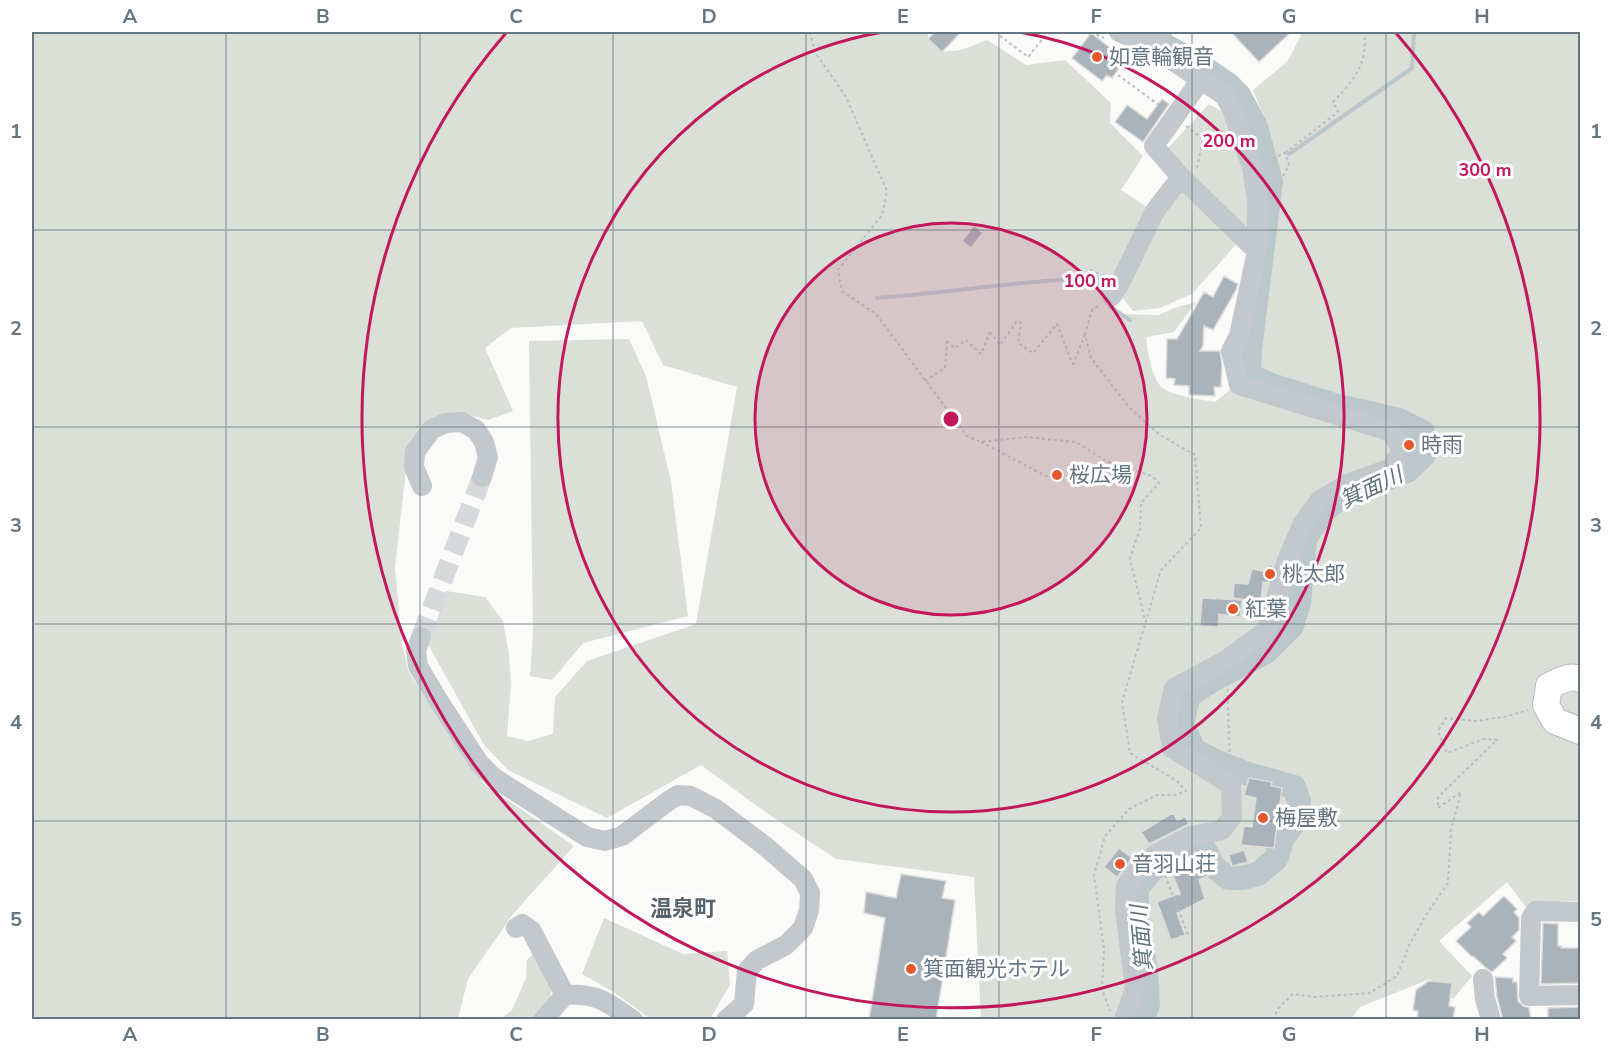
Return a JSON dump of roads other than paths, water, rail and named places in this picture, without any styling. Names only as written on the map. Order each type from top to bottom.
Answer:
[{"type":"main road","points":[[1581,679],[1577,677],[1563,679],[1549,686],[1546,705],[1555,721],[1581,731]]},
{"type":"street","points":[[1119,32],[1148,44],[1225,96],[1252,167],[1257,200],[1257,251],[1239,336],[1231,351],[1239,385],[1392,432],[1401,450],[1392,468],[1347,484],[1320,500],[1303,523],[1287,560],[1267,630],[1226,660],[1174,687],[1167,718],[1172,748],[1231,785],[1232,817],[1222,830],[1191,836],[1156,854],[1141,865],[1126,886],[1125,911],[1135,987],[1124,1020]]},
{"type":"street","points":[[1162,33],[1146,59],[1195,88],[1235,118]]},
{"type":"street","points":[[1195,88],[1181,122],[1154,146],[1189,175],[1257,251]]},
{"type":"street","points":[[1108,299],[1120,283],[1155,211],[1189,175]]},
{"type":"street","points":[[422,486],[414,467],[415,452],[432,429],[446,423],[462,422],[476,430],[484,442],[488,457],[482,477]]},
{"type":"street","points":[[421,637],[416,651],[418,666],[479,763],[494,777],[587,837],[605,841],[622,836],[678,795],[691,796],[716,809],[765,846],[803,879],[810,893],[809,910],[802,928],[786,945],[757,960],[747,971],[744,1004],[726,1020]]},
{"type":"street","points":[[1581,912],[1536,911],[1531,918],[1529,996],[1581,995]]},
{"type":"street","points":[[516,928],[522,924],[531,930],[565,995]]},
{"type":"street","points":[[1483,979],[1485,999],[1491,1020]]},
{"type":"street","points":[[543,1020],[565,995],[583,994],[606,1001],[633,1020]]},
{"type":"waterway","points":[[1289,154],[1412,68],[1414,32]]},
{"type":"waterway","name":"箕面川","points":[[1143,1020],[1148,1004],[1146,972],[1137,913],[1137,888],[1152,870],[1178,850],[1201,842],[1213,866],[1228,878],[1242,878],[1258,874],[1276,859],[1282,840],[1298,817],[1299,801],[1294,787],[1245,773],[1194,750],[1182,723],[1189,695],[1266,652],[1292,626],[1299,602],[1305,539],[1322,512],[1344,495],[1407,471],[1424,455],[1423,432],[1399,420],[1334,405],[1271,385],[1249,375],[1250,350],[1271,182],[1256,127],[1239,95],[1229,85],[1194,61],[1150,38]]},
{"type":"waterway","points":[[877,298],[1097,277],[1110,307],[1130,320]]},
{"type":"tunnel","points":[[421,637],[482,477]]},
{"type":"place","name":"如意輪観音","points":[[1097,57]]},
{"type":"place","name":"時雨","points":[[1409,445]]},
{"type":"place","name":"桜広場","points":[[1057,475]]},
{"type":"place","name":"桃太郎","points":[[1270,574]]},
{"type":"place","name":"紅葉","points":[[1233,609]]},
{"type":"place","name":"梅屋敷","points":[[1263,818]]},
{"type":"place","name":"音羽山荘","points":[[1120,864]]},
{"type":"place","name":"箕面観光ホテル","points":[[911,969]]},
{"type":"district","name":"温泉町","points":[[683,908]]}]
